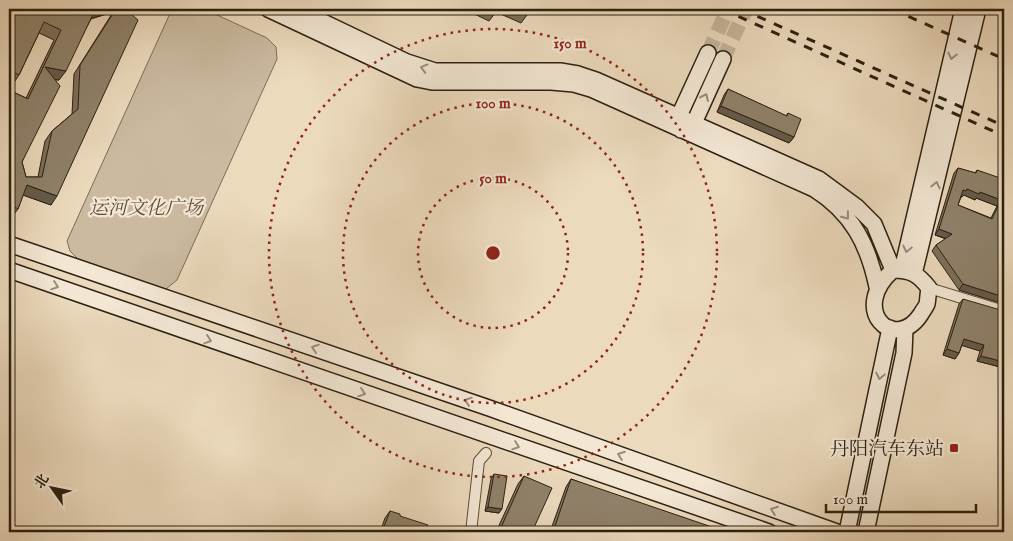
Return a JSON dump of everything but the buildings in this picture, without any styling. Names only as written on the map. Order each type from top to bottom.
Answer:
[{"type":"street","points":[[268,9],[417,79],[432,82],[550,82],[574,84],[685,123],[819,179],[837,191],[874,224],[903,271]]},
{"type":"street","points":[[296,9],[422,68],[435,71],[560,71],[596,80],[685,123],[814,189],[831,200],[846,215],[859,235],[872,262],[878,287]]},
{"type":"street","points":[[903,271],[963,9]]},
{"type":"street","points":[[903,271],[978,9]]},
{"type":"street","points":[[685,123],[708,53]]},
{"type":"street","points":[[685,123],[723,59]]},
{"type":"street","points":[[9,244],[480,405],[837,532]]},
{"type":"street","points":[[9,270],[769,532]]},
{"type":"street","points":[[929,288],[927,304],[916,320],[905,329],[894,330],[883,325],[875,314],[873,302],[883,278],[903,271],[920,277],[929,288],[1004,311]]},
{"type":"street","points":[[847,532],[890,328]]},
{"type":"street","points":[[866,532],[904,353],[905,329]]},
{"type":"street","points":[[471,532],[479,461],[486,453]]},
{"type":"green space","name":"运河文化广场","points":[[172,9],[204,9],[267,38],[276,47],[277,59],[177,280],[166,289],[152,287],[78,259],[70,251],[67,241]]},
{"type":"tunnel","points":[[708,53],[728,9]]},
{"type":"tunnel","points":[[723,59],[746,9]]},
{"type":"railway","points":[[722,9],[1004,136]]},
{"type":"railway","points":[[741,9],[1004,126]]},
{"type":"railway","points":[[892,9],[1004,59]]},
{"type":"place","name":"丹阳汽车东站","points":[[954,448]]}]
